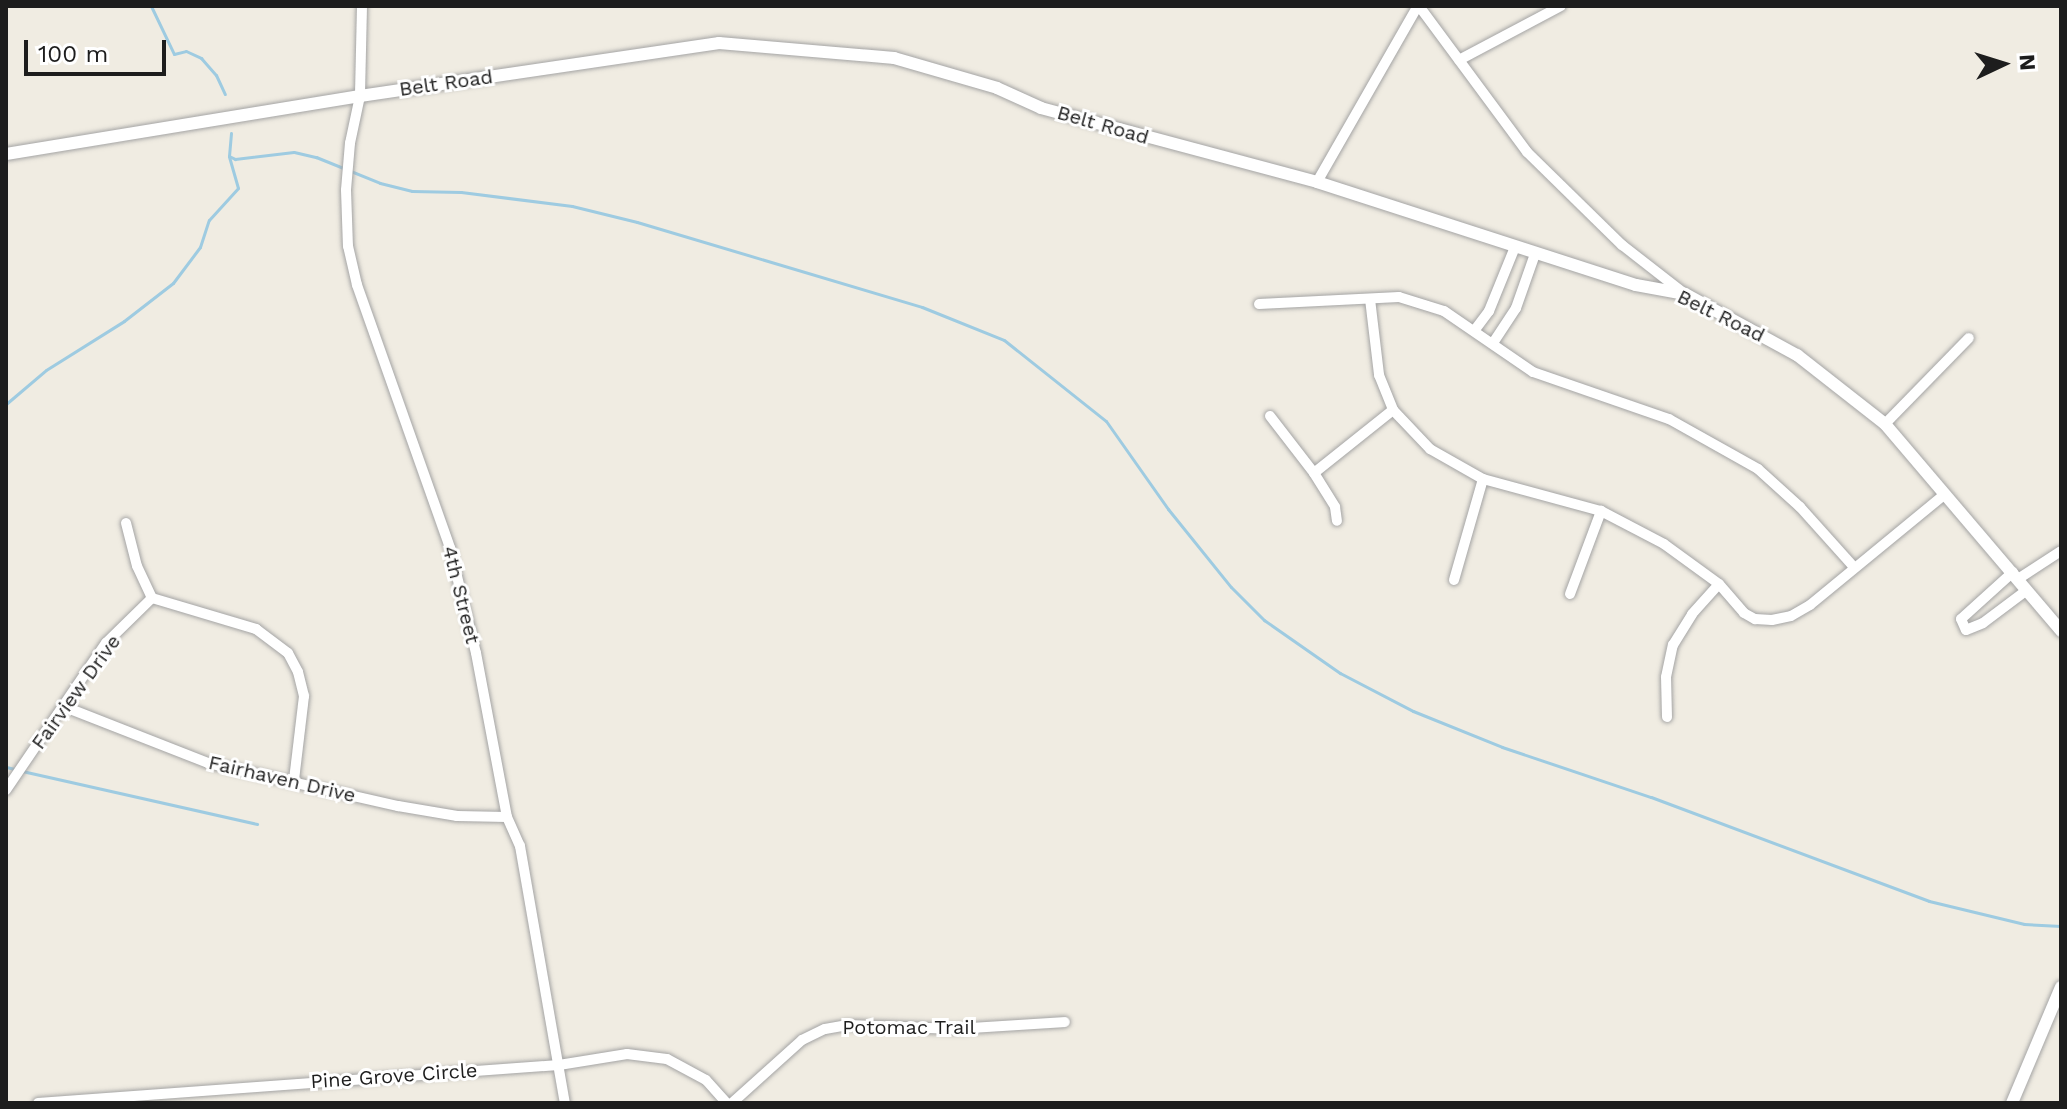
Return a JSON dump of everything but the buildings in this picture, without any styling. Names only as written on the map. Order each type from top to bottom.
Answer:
[{"type":"street","name":"4th Street","points":[[362,6],[360,96],[348,157],[348,246],[357,285],[450,548],[476,653],[507,817],[520,846],[565,1103]]},
{"type":"street","points":[[1317,182],[1419,6],[1527,152],[1622,245],[1685,294]]},
{"type":"street","points":[[1459,60],[1561,6]]},
{"type":"street","name":"Belt Road","points":[[6,154],[360,96],[719,43],[894,58],[997,88],[1041,108],[1317,182],[1636,285],[1685,294],[1797,355],[1885,424],[2061,631]]},
{"type":"street","points":[[1474,331],[1489,311],[1515,247]]},
{"type":"street","points":[[1493,343],[1516,308],[1535,254]]},
{"type":"street","points":[[1259,304],[1399,297],[1420,301],[1444,311],[1533,372],[1669,419],[1758,469],[1800,507],[1853,566]]},
{"type":"street","points":[[1370,299],[1379,375],[1393,410],[1430,449],[1483,479],[1601,511],[1664,544],[1719,584],[1744,613],[1755,619],[1772,620],[1791,616],[1810,605],[1853,566],[1945,494]]},
{"type":"street","points":[[1885,424],[1969,338]]},
{"type":"street","points":[[1314,473],[1393,410]]},
{"type":"street","points":[[1270,416],[1314,473],[1335,507],[1337,521]]},
{"type":"street","points":[[1454,580],[1483,479]]},
{"type":"street","points":[[1570,594],[1601,511]]},
{"type":"street","points":[[126,523],[137,566],[152,598],[256,629],[288,653],[298,672],[304,696],[294,780]]},
{"type":"street","points":[[2027,590],[1983,623],[1966,630],[1961,619],[2015,576],[2061,551]]},
{"type":"street","points":[[1667,717],[1666,677],[1673,645],[1692,614],[1719,584]]},
{"type":"street","name":"Fairview Drive","points":[[6,790],[106,643],[152,598]]},
{"type":"street","name":"Fairhaven Drive","points":[[65,707],[208,763],[294,780],[398,806],[457,816],[507,817]]},
{"type":"street","points":[[2012,1103],[2061,987]]},
{"type":"street","name":"Potomac Trail","points":[[729,1103],[802,1040],[825,1029],[848,1025],[956,1029],[1065,1022]]},
{"type":"street","name":"Pine Grove Circle","points":[[38,1103],[559,1065],[627,1054],[667,1059],[706,1080],[729,1103]]},
{"type":"waterway","points":[[151,6],[174,54],[186,51],[201,58],[216,75],[225,94]]},
{"type":"waterway","points":[[6,404],[46,370],[124,321],[173,283],[200,247],[209,220],[238,188],[229,156],[231,133]]},
{"type":"waterway","points":[[229,156],[235,159],[294,152],[316,157],[380,183],[412,191],[461,192],[572,206],[637,222],[922,307],[1004,340],[1106,421],[1168,509],[1231,587],[1264,620],[1340,673],[1413,711],[1502,747],[1651,797],[1929,901],[2024,924],[2061,926]]},
{"type":"waterway","points":[[6,767],[15,769]]},
{"type":"waterway","points":[[22,771],[257,824]]}]
